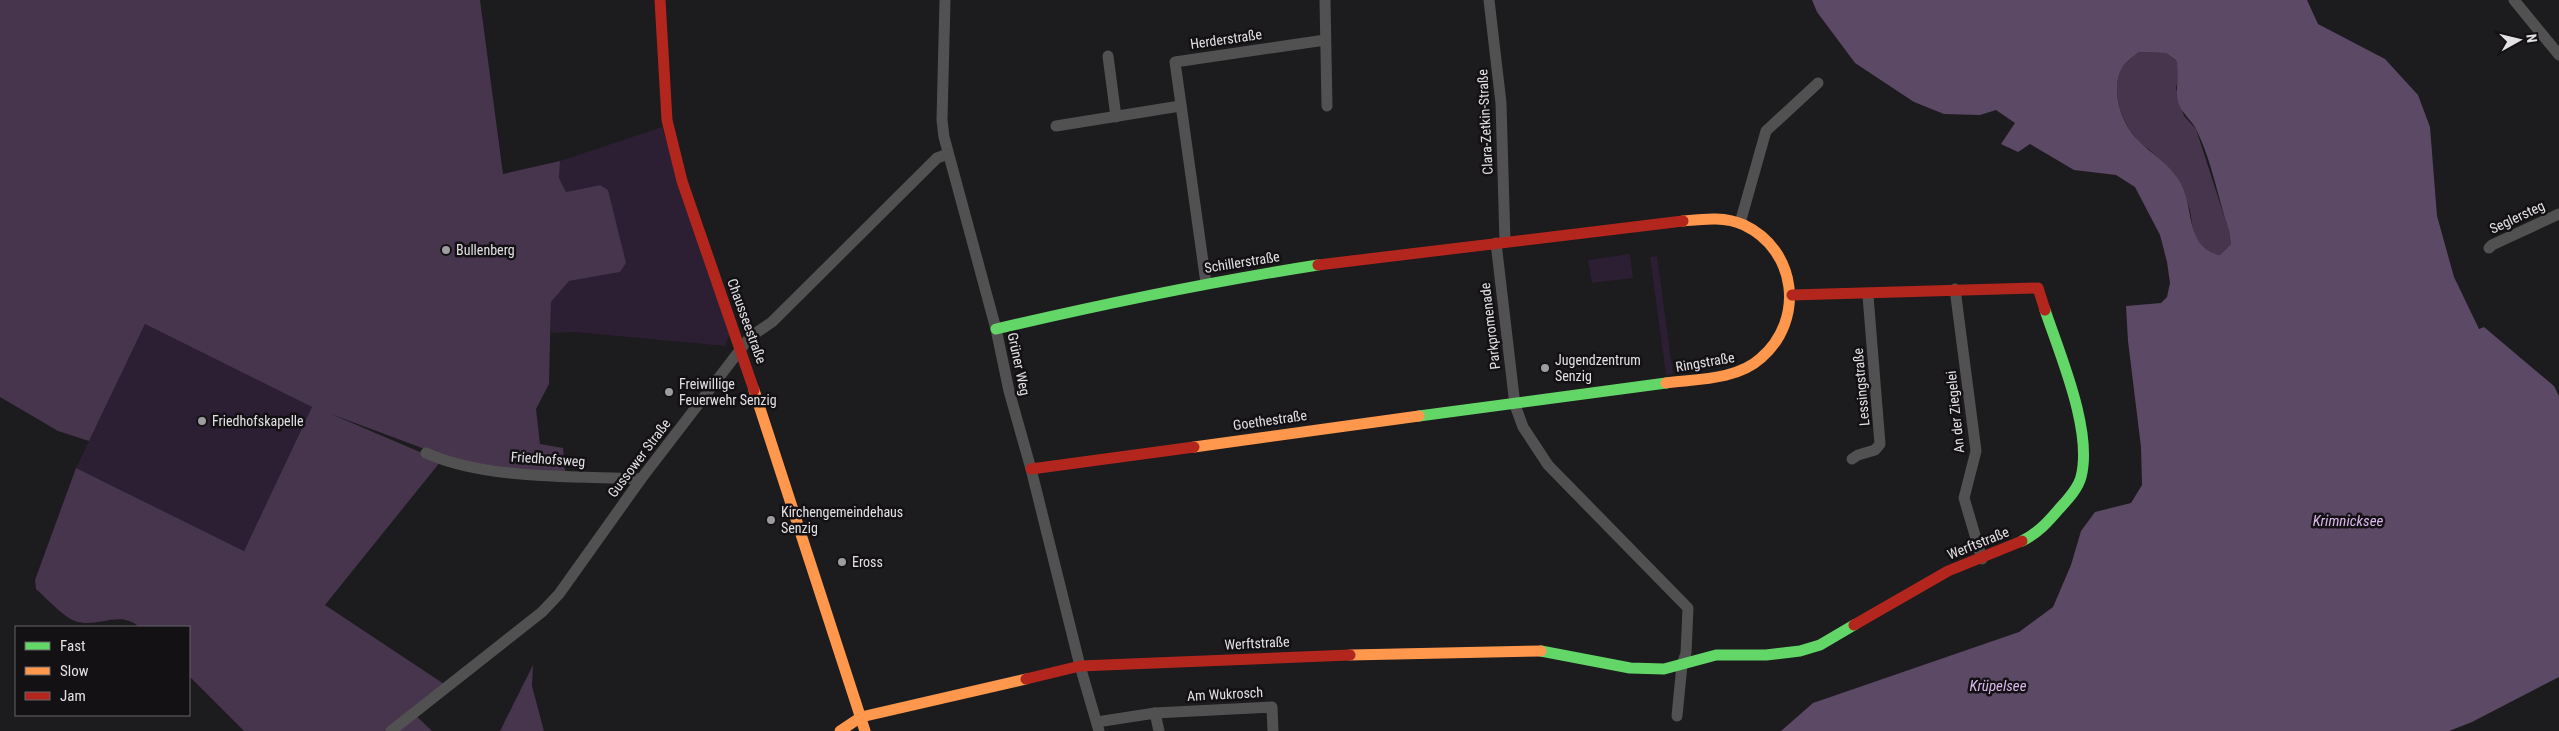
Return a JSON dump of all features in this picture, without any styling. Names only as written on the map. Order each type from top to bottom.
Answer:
[{"type":"street","name":"Chausseestraße","points":[[660,0],[667,120],[682,181],[741,348],[866,731]]},
{"type":"street","name":"Grüner Weg","points":[[945,0],[942,120],[948,154],[996,329],[1008,391],[1031,469],[1080,666],[1098,726]]},
{"type":"street","points":[[1325,0],[1327,106]]},
{"type":"street","name":"Clara-Zetkin-Straße","points":[[1489,0],[1501,103],[1500,242]]},
{"type":"street","points":[[2514,0],[2559,55]]},
{"type":"street","name":"Herderstraße","points":[[1206,282],[1175,62],[1325,40]]},
{"type":"street","points":[[1108,56],[1116,116]]},
{"type":"street","points":[[1740,224],[1766,131],[1818,83]]},
{"type":"street","points":[[1056,126],[1180,106]]},
{"type":"street","name":"Gussower Straße","points":[[391,731],[542,612],[559,594],[641,479],[750,337],[772,322],[938,158],[948,154]]},
{"type":"street","name":"Seglersteg","points":[[2489,248],[2492,244],[2559,214]]},
{"type":"street","name":"Ringstraße","points":[[1500,242],[1711,218],[1740,224],[1764,236],[1776,250],[1789,276],[1792,296],[1786,326],[1776,344],[1762,359],[1743,370],[1706,378],[1515,405]]},
{"type":"street","name":"Schillerstraße","points":[[996,329],[1123,298],[1206,282],[1500,242]]},
{"type":"street","name":"Parkpromenade","points":[[1500,242],[1515,405]]},
{"type":"street","name":"Werftstraße","points":[[840,731],[861,717],[1080,666],[1299,656],[1504,651],[1561,653],[1630,668],[1664,670],[1716,655],[1778,654],[1820,645],[1926,583],[2033,536],[2047,524],[2081,479],[2083,465],[2082,429],[2038,288],[1955,289]]},
{"type":"street","points":[[1792,296],[1868,296],[1955,289]]},
{"type":"street","name":"An der Ziegelei","points":[[1955,289],[1976,451],[1964,498],[1982,559]]},
{"type":"street","name":"Lessingstraße","points":[[1852,459],[1858,455],[1875,450],[1880,444],[1868,296]]},
{"type":"street","points":[[1515,405],[1523,427],[1548,465],[1688,608],[1686,653],[1682,665],[1677,716]]},
{"type":"street","name":"Goethestraße","points":[[1031,469],[1383,420],[1515,405]]},
{"type":"street","name":"Friedhofsweg","points":[[426,453],[443,461],[528,476],[641,479]]},
{"type":"street","name":"Am Wukrosch","points":[[1098,726],[1155,713],[1272,707],[1273,731]]},
{"type":"street","points":[[1155,713],[1159,731]]},
{"type":"shaded area","points":[[0,0],[480,0],[503,174],[560,161],[559,178],[566,192],[600,185],[608,190],[626,263],[620,272],[569,281],[551,302],[549,384],[536,409],[540,444],[563,448],[565,471],[530,471],[454,460],[331,414],[441,461],[325,605],[444,684],[411,711],[432,731],[244,731],[190,677],[190,626],[138,626],[132,622],[116,619],[83,623],[71,619],[61,612],[36,589],[35,580],[76,468],[244,551],[312,407],[145,324],[89,441],[58,431],[0,397]]},
{"type":"shaded area","points":[[2139,52],[2166,53],[2176,60],[2179,75],[2176,88],[2184,116],[2196,129],[2229,231],[2231,244],[2220,255],[2208,251],[2196,239],[2189,206],[2176,182],[2161,161],[2131,132],[2122,115],[2117,95],[2119,76],[2126,63]]},
{"type":"shaded area","points":[[662,127],[730,334],[725,346],[575,332],[551,333],[551,302],[569,281],[620,272],[600,185],[566,192],[559,178],[560,161]]},
{"type":"shaded area","points":[[1630,254],[1633,278],[1592,283],[1588,260]]},
{"type":"shaded area","points":[[1657,256],[1673,374],[1666,375],[1650,257]]},
{"type":"shaded area","points":[[145,324],[312,407],[244,551],[76,468]]},
{"type":"shaded area","points":[[533,665],[532,686],[544,731],[500,731]]},
{"type":"water","name":"Krimnicksee","points":[[1812,0],[2307,0],[2318,24],[2385,59],[2418,95],[2430,127],[2437,216],[2454,277],[2479,329],[2484,327],[2554,386],[2559,396],[2559,677],[2472,722],[2449,731],[1781,731],[1813,703],[2019,632],[2053,607],[2071,565],[2081,531],[2095,512],[2131,503],[2142,485],[2141,447],[2128,341],[2126,306],[2161,303],[2167,297],[2170,283],[2160,235],[2135,187],[2116,175],[2074,170],[2030,144],[2018,152],[2001,144],[2015,123],[1996,110],[1980,115],[1944,114],[1914,102],[1855,63],[1817,12]],"holes":[[[2139,52],[2166,53],[2176,60],[2178,102],[2195,127],[2202,143],[2229,231],[2231,244],[2220,255],[2208,251],[2200,243],[2195,234],[2187,201],[2178,179],[2131,132],[2119,105],[2117,86],[2122,68],[2126,63]]]},
{"type":"traffic: fast","points":[[996,329],[1156,294],[1318,265]]},
{"type":"traffic: fast","points":[[2022,541],[2042,527],[2072,494],[2081,477],[2084,458],[2083,438],[2073,393],[2045,310]]},
{"type":"traffic: fast","points":[[1419,416],[1666,383]]},
{"type":"traffic: fast","points":[[1541,651],[1630,668],[1664,669],[1716,655],[1766,655],[1800,651],[1820,645],[1854,625]]},
{"type":"traffic: slow","points":[[1666,383],[1729,375],[1751,365],[1761,358],[1775,342],[1784,325],[1789,306],[1789,287],[1784,268],[1775,251],[1762,236],[1744,225],[1729,220],[1683,221]]},
{"type":"traffic: slow","points":[[754,390],[865,731]]},
{"type":"traffic: slow","points":[[1194,447],[1419,416]]},
{"type":"traffic: slow","points":[[1350,655],[1541,651]]},
{"type":"traffic: slow","points":[[840,731],[861,717],[1026,679]]},
{"type":"traffic: jam","points":[[660,0],[667,120],[682,181],[754,390]]},
{"type":"traffic: jam","points":[[1318,265],[1683,221]]},
{"type":"traffic: jam","points":[[1792,295],[2038,288],[2045,310]]},
{"type":"traffic: jam","points":[[1031,469],[1194,447]]},
{"type":"traffic: jam","points":[[1854,625],[1948,571],[2022,541]]},
{"type":"traffic: jam","points":[[1026,679],[1080,666],[1350,655]]},
{"type":"place","name":"Bullenberg","points":[[446,250]]},
{"type":"place","name":"Jugendzentrum Senzig","points":[[1545,368]]},
{"type":"place","name":"Freiwillige Feuerwehr Senzig","points":[[669,392]]},
{"type":"place","name":"Friedhofskapelle","points":[[202,421]]},
{"type":"place","name":"Kirchengemeindehaus Senzig","points":[[771,520]]},
{"type":"place","name":"Eross","points":[[842,562]]},
{"type":"water label","name":"Krüpelsee","points":[[1998,686]]}]
